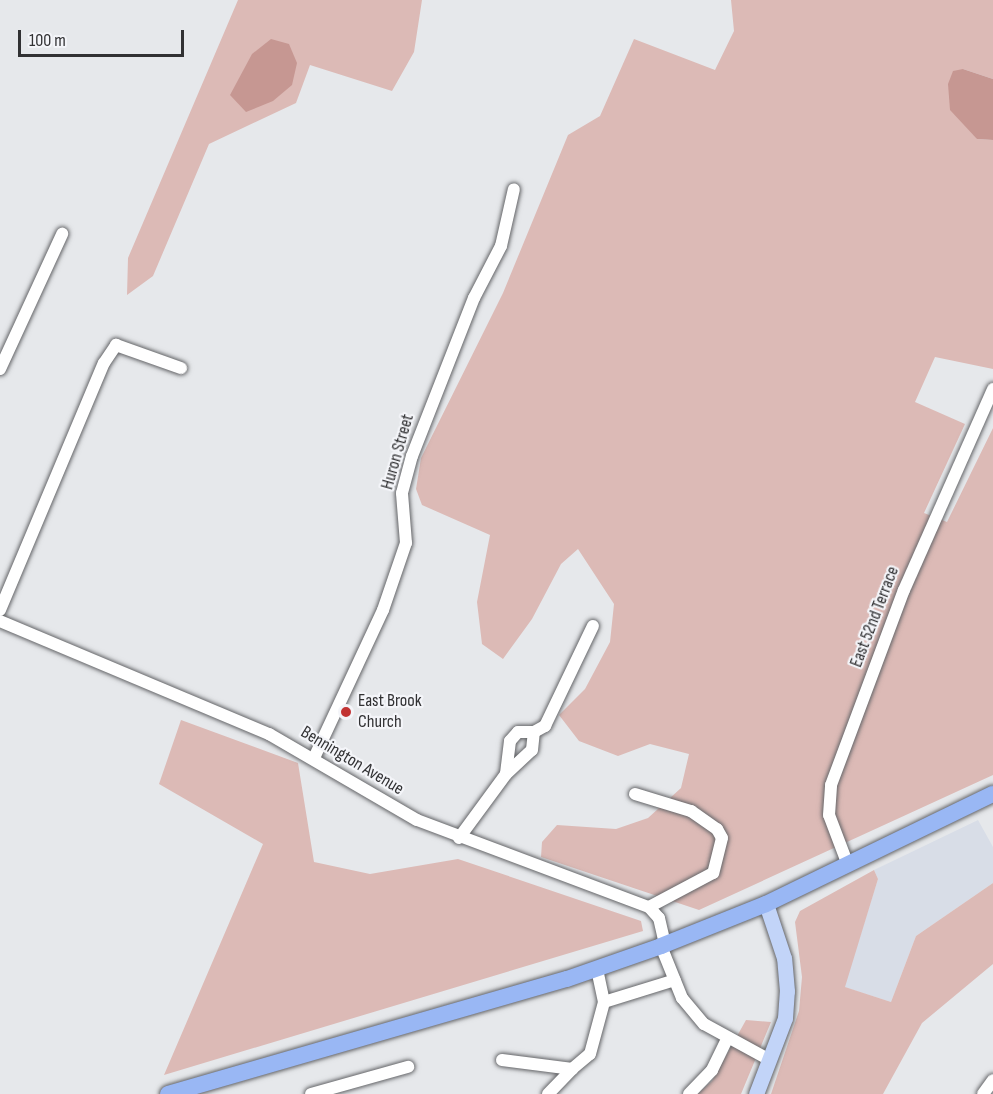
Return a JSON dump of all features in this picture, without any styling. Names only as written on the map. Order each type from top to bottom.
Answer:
[{"type":"highway","points":[[168,1094],[597,969],[663,946],[766,904],[993,794]]},
{"type":"main road","points":[[756,1094],[785,1018],[787,991],[782,949],[766,904]]},
{"type":"street","name":"Huron Street","points":[[314,758],[383,610],[406,543],[402,493],[412,456],[470,308],[501,246],[514,189]]},
{"type":"street","points":[[0,369],[62,234]]},
{"type":"street","points":[[0,610],[104,363],[116,345],[181,368]]},
{"type":"street","name":"East 52nd Terrace","points":[[848,865],[830,814],[831,785],[904,590],[993,389]]},
{"type":"street","name":"Bennington Avenue","points":[[0,621],[269,734],[314,758],[358,788],[459,838],[649,907]]},
{"type":"street","points":[[506,774],[510,741],[518,732],[534,732],[545,726],[593,626]]},
{"type":"street","points":[[459,838],[506,774],[532,750],[534,732]]},
{"type":"street","points":[[634,794],[692,811],[717,829],[722,838],[713,873],[649,907],[659,918],[663,946],[682,998],[704,1024],[727,1039],[770,1060]]},
{"type":"street","points":[[548,1094],[590,1054],[604,1002],[597,969]]},
{"type":"street","points":[[604,1002],[675,980]]},
{"type":"street","points":[[689,1094],[712,1070],[727,1039]]},
{"type":"street","points":[[502,1060],[572,1069]]},
{"type":"street","points":[[311,1094],[408,1067]]},
{"type":"street","points":[[983,1094],[993,1080]]},
{"type":"shaded area","points":[[238,0],[422,0],[414,52],[392,91],[310,65],[296,103],[209,144],[153,276],[127,295],[128,258]]},
{"type":"shaded area","points":[[731,0],[993,0],[993,79],[963,69],[977,139],[993,140],[993,369],[935,357],[915,402],[965,424],[924,513],[947,522],[993,428],[993,775],[699,910],[541,857],[542,842],[557,825],[616,829],[648,818],[681,788],[689,754],[650,744],[618,756],[579,741],[559,715],[585,689],[610,642],[614,604],[578,549],[561,564],[532,619],[503,659],[482,644],[477,602],[490,535],[422,505],[416,489],[421,458],[503,293],[568,135],[600,116],[634,39],[715,70],[734,31]]},
{"type":"shaded area","points":[[271,39],[289,44],[297,63],[292,85],[273,101],[246,112],[230,95],[252,54]]},
{"type":"shaded area","points":[[963,69],[993,79],[993,140],[977,139],[950,110],[948,84],[953,71]]},
{"type":"shaded area","points":[[181,720],[298,763],[314,862],[370,874],[458,859],[641,921],[643,931],[164,1075],[263,844],[159,784]]},
{"type":"shaded area","points":[[978,820],[993,847],[993,883],[916,936],[891,1002],[844,987],[878,879],[874,870]]},
{"type":"shaded area","points":[[874,870],[878,879],[845,987],[891,1002],[916,936],[993,883],[993,964],[922,1023],[883,1094],[771,1094],[799,1011],[802,977],[795,922],[800,911]]},
{"type":"shaded area","points":[[746,1020],[771,1022],[741,1094],[698,1094],[712,1081]]},
{"type":"place","name":"East Brook Church","points":[[346,712]]}]
